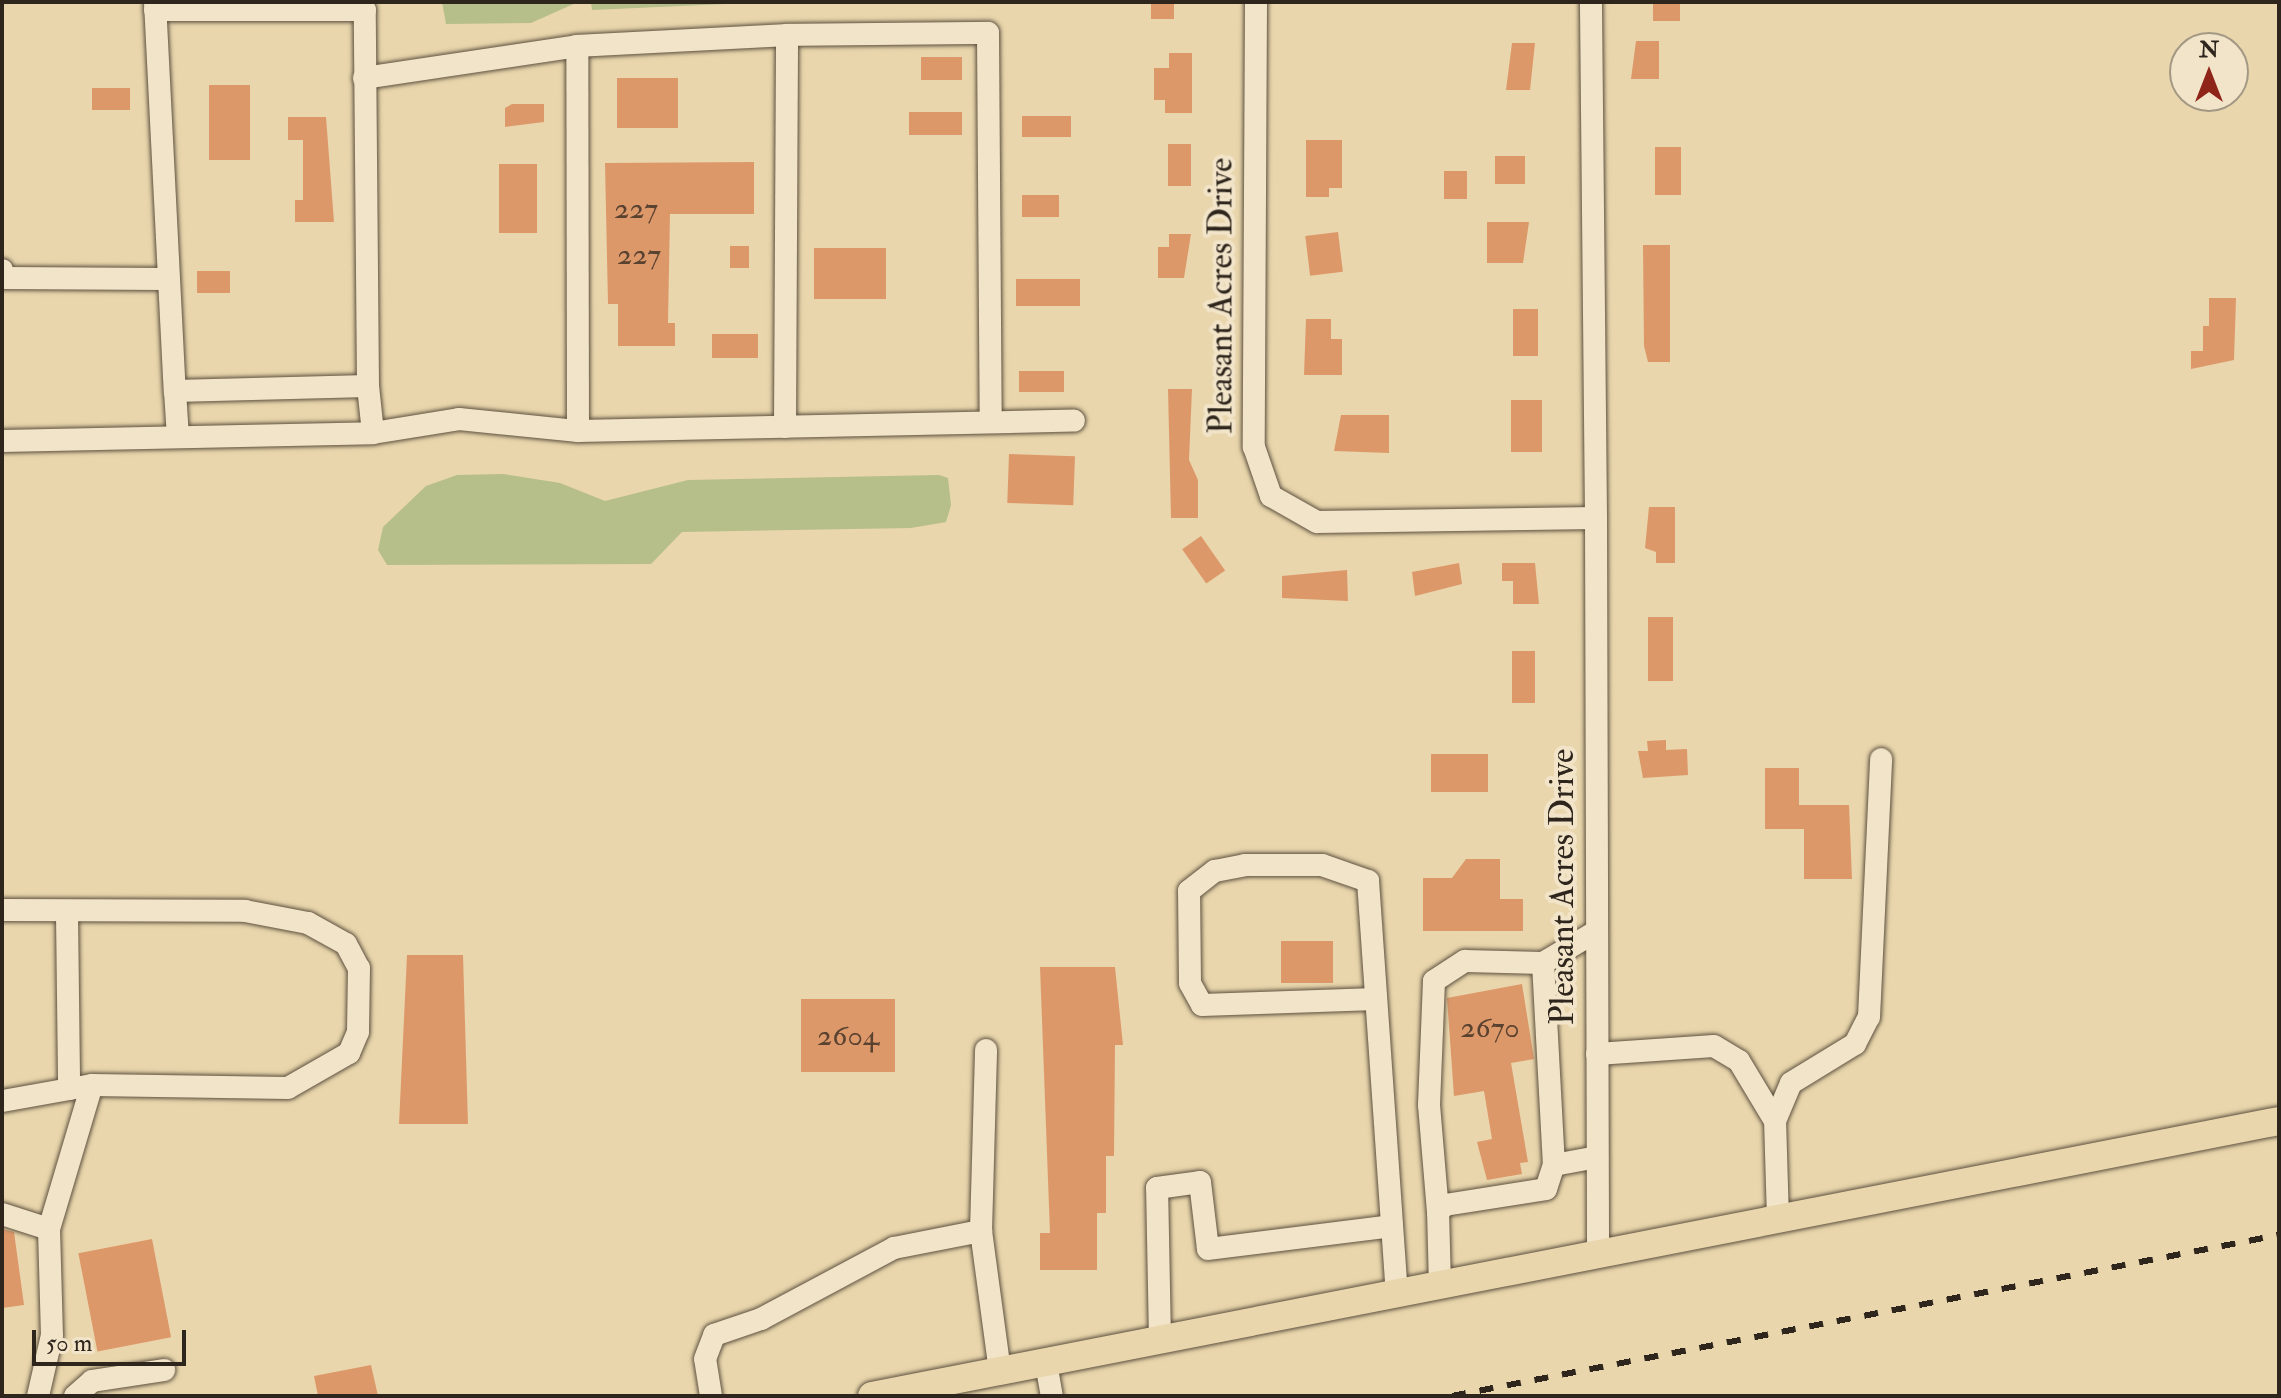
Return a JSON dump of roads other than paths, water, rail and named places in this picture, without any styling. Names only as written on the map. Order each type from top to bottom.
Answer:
[{"type":"main road","points":[[872,1396],[2279,1121]]},
{"type":"street","name":"Pleasant Acres Drive","points":[[1256,2],[1254,447],[1271,496],[1317,522],[1596,518]]},
{"type":"street","name":"Pleasant Acres Drive","points":[[1591,2],[1598,1256]]},
{"type":"street","points":[[178,437],[165,279],[155,6],[365,10],[368,386],[373,433]]},
{"type":"street","points":[[364,78],[577,46],[787,35],[988,33],[991,419]]},
{"type":"street","points":[[785,427],[787,35]]},
{"type":"street","points":[[577,46],[578,431]]},
{"type":"street","points":[[2,270],[4,278],[165,279]]},
{"type":"street","points":[[175,391],[368,386]]},
{"type":"street","points":[[2,441],[373,433],[459,419],[578,431],[991,419],[1074,421]]},
{"type":"street","points":[[1778,1220],[1775,1121],[1791,1083],[1855,1044],[1869,1017],[1881,759]]},
{"type":"street","points":[[1376,999],[1202,1005],[1190,983],[1189,891],[1215,871],[1245,865],[1322,865],[1368,881],[1397,1294]]},
{"type":"street","points":[[2,910],[67,914],[245,911],[308,923],[346,944],[359,968],[358,1032],[349,1053],[288,1088],[81,1087],[2,1101]]},
{"type":"street","points":[[38,1396],[52,1335],[49,1229],[81,1087],[67,914]]},
{"type":"street","points":[[1440,1286],[1438,1212],[1429,1105],[1434,981],[1465,961],[1543,963],[1597,931]]},
{"type":"street","points":[[1438,1212],[1546,1189],[1554,1165],[1543,963]]},
{"type":"street","points":[[1597,1054],[1714,1046],[1739,1061],[1775,1121]]},
{"type":"street","points":[[986,1050],[981,1231],[1000,1371]]},
{"type":"street","points":[[1554,1165],[1597,1157]]},
{"type":"street","points":[[1160,1340],[1157,1188],[1200,1182],[1208,1249],[1392,1226]]},
{"type":"street","points":[[2,1214],[49,1229]]},
{"type":"street","points":[[711,1396],[705,1359],[714,1335],[761,1319],[894,1248],[981,1231]]},
{"type":"street","points":[[1046,1363],[1052,1396]]},
{"type":"street","points":[[75,1396],[92,1381],[164,1370]]},
{"type":"railway","points":[[1452,1396],[2279,1235]]}]
